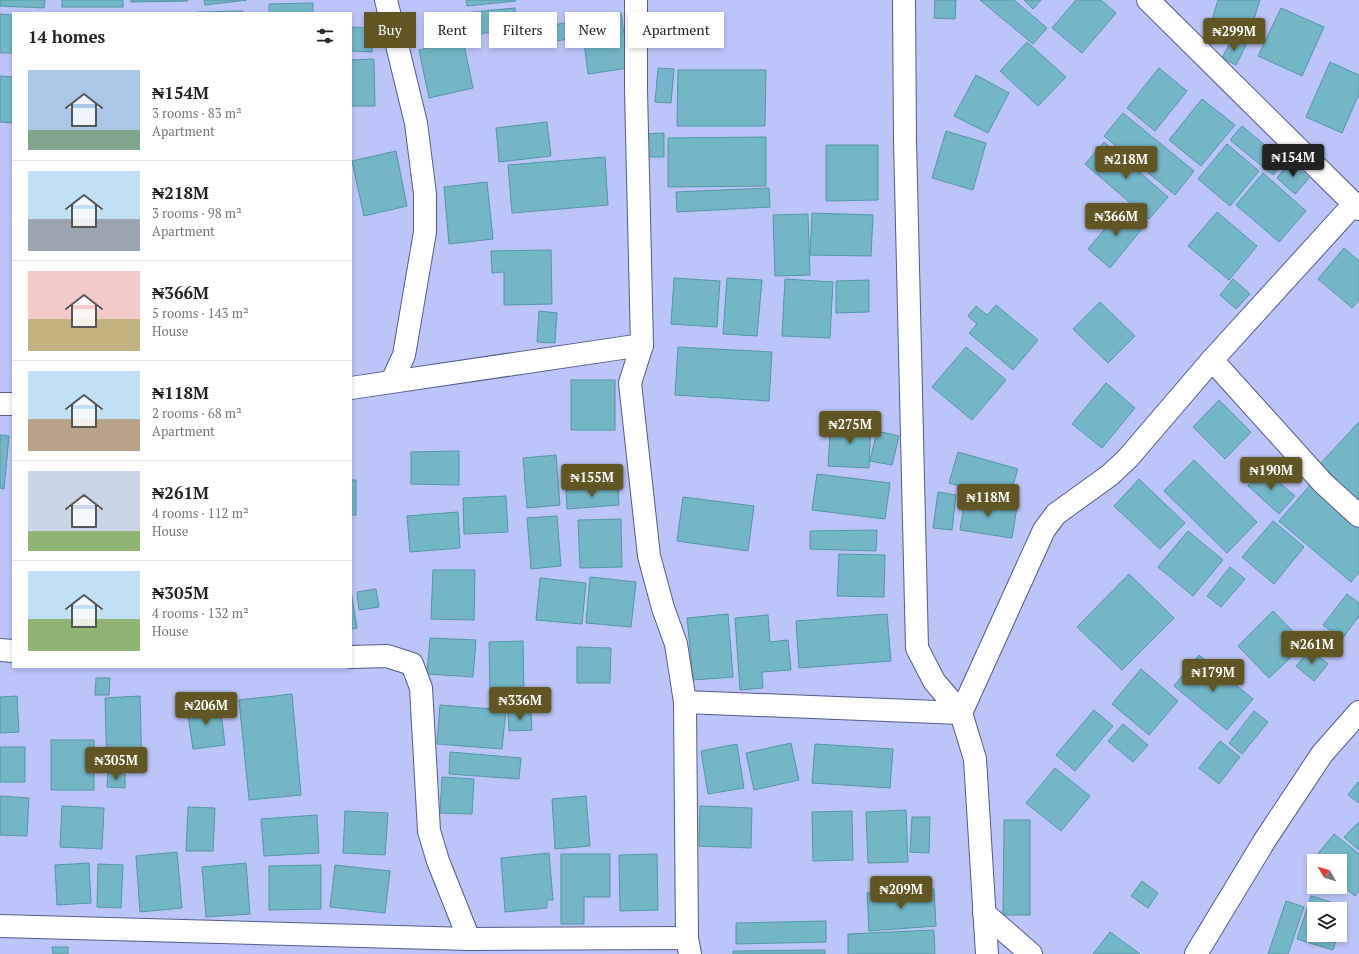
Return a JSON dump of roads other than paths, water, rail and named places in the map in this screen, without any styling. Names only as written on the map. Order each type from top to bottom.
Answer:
[{"type":"street","points":[[386,0],[416,123],[425,194],[425,232],[404,355],[392,382]]},
{"type":"street","points":[[0,926],[689,946],[685,702],[676,644],[663,608],[649,556],[630,383],[642,345],[636,90],[636,0]]},
{"type":"street","points":[[904,0],[905,140],[917,648],[934,681],[961,713],[975,759],[986,954]]},
{"type":"street","points":[[961,713],[1044,530],[1056,514],[1110,475],[1128,458],[1212,360],[1356,207],[1148,0]]},
{"type":"street","points":[[352,388],[642,345]]},
{"type":"street","points":[[1212,360],[1323,483],[1359,516]]},
{"type":"street","points":[[0,404],[12,404]]},
{"type":"street","points":[[0,650],[12,650]]},
{"type":"street","points":[[352,657],[387,656],[412,664],[420,688],[429,831],[438,861],[469,939]]},
{"type":"street","points":[[685,702],[961,713]]},
{"type":"street","points":[[1196,954],[1265,840],[1322,754],[1359,712]]},
{"type":"street","points":[[984,913],[1031,954]]}]
